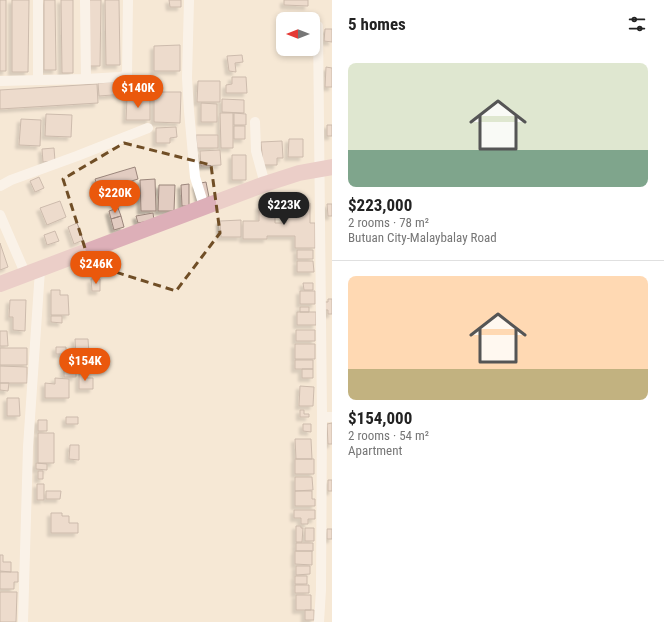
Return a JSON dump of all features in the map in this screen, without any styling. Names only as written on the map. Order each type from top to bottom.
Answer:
[{"type":"main road","points":[[0,284],[204,206],[299,172],[326,168]]},
{"type":"street","points":[[38,0],[38,80]]},
{"type":"street","points":[[84,0],[86,79]]},
{"type":"street","points":[[0,81],[86,79],[120,77],[127,75],[128,0]]},
{"type":"street","points":[[188,0],[187,78],[189,111],[195,177],[204,206]]},
{"type":"street","points":[[319,622],[327,417],[326,168],[320,56]]},
{"type":"street","points":[[255,122],[256,150],[266,184]]},
{"type":"street","points":[[0,186],[11,180],[148,128]]},
{"type":"street","points":[[0,215],[33,272],[23,622]]},
{"type":"highlighted area","points":[[124,143],[211,165],[220,233],[176,291],[90,264],[63,179]]},
{"type":"building","points":[[0,0],[6,0],[6,71],[0,71]]},
{"type":"building","points":[[12,0],[29,0],[28,72],[12,72]]},
{"type":"building","points":[[44,0],[55,0],[56,70],[44,70]]},
{"type":"building","points":[[61,0],[73,0],[73,73],[62,73]]},
{"type":"building","points":[[89,0],[101,0],[100,66],[89,66]]},
{"type":"building","points":[[105,0],[119,0],[120,65],[106,65]]},
{"type":"building","points":[[169,0],[181,0],[181,7],[170,7]]},
{"type":"building","points":[[284,0],[308,0],[308,6],[284,5]]},
{"type":"building","points":[[325,29],[332,29],[332,42],[324,41]]},
{"type":"building","points":[[180,45],[180,71],[154,71],[154,46]]},
{"type":"building","points":[[242,55],[243,62],[235,63],[236,72],[229,71],[227,56]]},
{"type":"building","points":[[326,67],[332,68],[332,87],[325,87]]},
{"type":"building","points":[[232,77],[246,77],[247,93],[226,93],[226,85],[232,84]]},
{"type":"building","points":[[125,81],[126,94],[99,96],[98,83]]},
{"type":"building","points":[[198,81],[220,81],[220,102],[197,102]]},
{"type":"building","points":[[97,84],[98,103],[0,109],[0,90]]},
{"type":"building","points":[[154,92],[181,92],[180,123],[154,122]]},
{"type":"building","points":[[127,97],[150,97],[150,120],[126,120]]},
{"type":"building","points":[[222,99],[244,100],[244,113],[222,112]]},
{"type":"building","points":[[201,103],[217,104],[217,122],[201,122]]},
{"type":"building","points":[[220,113],[233,113],[233,148],[221,148]]},
{"type":"building","points":[[234,113],[246,114],[246,125],[234,125]]},
{"type":"building","points":[[46,114],[72,115],[71,137],[45,136]]},
{"type":"building","points":[[21,119],[41,120],[40,146],[19,145]]},
{"type":"building","points":[[327,125],[332,125],[332,136],[327,136]]},
{"type":"building","points":[[234,126],[245,126],[245,139],[234,139]]},
{"type":"building","points":[[176,127],[177,137],[170,138],[170,143],[156,143],[156,128]]},
{"type":"building","points":[[196,135],[218,135],[218,148],[197,148]]},
{"type":"building","points":[[289,139],[303,139],[303,157],[288,157]]},
{"type":"building","points":[[282,141],[283,158],[277,158],[277,165],[263,165],[261,142]]},
{"type":"building","points":[[54,148],[55,161],[43,162],[42,149]]},
{"type":"building","points":[[220,150],[221,165],[201,166],[200,151]]},
{"type":"building","points":[[232,155],[246,155],[246,180],[232,180]]},
{"type":"building","points":[[135,167],[138,179],[99,191],[95,179]]},
{"type":"building","points":[[39,177],[44,188],[35,192],[30,181]]},
{"type":"building","points":[[155,179],[156,211],[141,211],[140,180]]},
{"type":"building","points":[[206,182],[209,197],[199,199],[196,184]]},
{"type":"building","points":[[189,184],[189,206],[182,206],[181,185]]},
{"type":"building","points":[[159,185],[175,185],[174,211],[158,211]]},
{"type":"building","points":[[60,201],[66,217],[47,225],[40,208]]},
{"type":"building","points":[[295,203],[310,203],[310,223],[315,223],[315,248],[295,248],[295,236],[267,236],[267,239],[243,239],[243,221],[259,221],[259,206],[275,206],[275,223],[286,223],[286,208],[295,208]]},
{"type":"building","points":[[327,204],[332,204],[332,216],[328,216]]},
{"type":"building","points":[[118,208],[121,216],[111,219],[109,211]]},
{"type":"building","points":[[153,213],[154,220],[138,223],[136,216]]},
{"type":"building","points":[[121,216],[124,227],[114,230],[111,219]]},
{"type":"building","points":[[241,220],[241,237],[221,237],[220,221]]},
{"type":"building","points":[[77,223],[83,240],[74,244],[68,227]]},
{"type":"building","points":[[55,231],[59,241],[47,245],[44,235]]},
{"type":"building","points":[[0,243],[8,267],[0,270]]},
{"type":"building","points":[[297,250],[313,250],[313,259],[297,259]]},
{"type":"building","points":[[297,261],[313,261],[314,272],[297,272]]},
{"type":"building","points":[[91,279],[100,279],[100,291],[92,291]]},
{"type":"building","points":[[303,283],[313,283],[313,290],[304,290]]},
{"type":"building","points":[[51,290],[60,290],[60,295],[68,295],[69,315],[51,315]]},
{"type":"building","points":[[300,291],[315,291],[315,304],[300,304]]},
{"type":"building","points":[[328,299],[332,299],[332,314],[328,314],[328,310],[324,310],[324,302],[328,302]]},
{"type":"building","points":[[10,300],[26,300],[25,331],[13,330],[13,317],[9,317]]},
{"type":"building","points":[[300,307],[309,307],[309,312],[300,312]]},
{"type":"building","points":[[297,312],[316,312],[316,325],[297,325]]},
{"type":"building","points":[[51,316],[62,316],[62,323],[51,322]]},
{"type":"building","points":[[296,330],[315,330],[315,341],[296,341]]},
{"type":"building","points":[[0,331],[7,331],[8,346],[0,346]]},
{"type":"building","points":[[75,339],[88,339],[89,354],[76,355]]},
{"type":"building","points":[[295,344],[315,344],[315,359],[295,359]]},
{"type":"building","points":[[56,347],[66,347],[66,354],[56,354]]},
{"type":"building","points":[[0,348],[27,348],[27,365],[0,365]]},
{"type":"building","points":[[80,357],[86,357],[86,370],[80,370]]},
{"type":"building","points":[[295,360],[313,360],[313,369],[295,369]]},
{"type":"building","points":[[0,366],[27,367],[27,383],[0,383]]},
{"type":"building","points":[[64,369],[76,369],[76,377],[64,377]]},
{"type":"building","points":[[302,369],[313,369],[313,378],[302,378]]},
{"type":"building","points":[[79,374],[87,374],[87,378],[93,378],[93,389],[79,389]]},
{"type":"building","points":[[55,378],[69,379],[69,398],[45,398],[45,383],[55,384]]},
{"type":"building","points":[[0,383],[9,383],[8,391],[0,390]]},
{"type":"building","points":[[300,386],[314,387],[313,406],[299,406]]},
{"type":"building","points":[[7,398],[19,398],[20,416],[7,416]]},
{"type":"building","points":[[300,410],[304,410],[304,414],[309,414],[309,417],[300,417]]},
{"type":"building","points":[[66,417],[78,417],[78,424],[66,424]]},
{"type":"building","points":[[38,420],[47,420],[47,431],[38,431]]},
{"type":"building","points":[[332,423],[332,444],[328,444],[327,424]]},
{"type":"building","points":[[303,424],[311,424],[311,432],[303,431]]},
{"type":"building","points":[[38,433],[54,433],[54,463],[38,463]]},
{"type":"building","points":[[295,439],[311,439],[312,459],[296,459]]},
{"type":"building","points":[[70,445],[79,445],[79,460],[69,459]]},
{"type":"building","points":[[295,459],[314,459],[314,474],[295,474]]},
{"type":"building","points":[[36,463],[47,464],[47,470],[36,469]]},
{"type":"building","points":[[38,471],[43,471],[43,479],[38,479]]},
{"type":"building","points":[[295,477],[312,477],[313,490],[295,491]]},
{"type":"building","points":[[328,480],[332,480],[332,491],[328,491]]},
{"type":"building","points":[[37,484],[44,484],[44,500],[37,500]]},
{"type":"building","points":[[46,491],[61,491],[60,499],[46,499]]},
{"type":"building","points":[[295,491],[312,491],[312,499],[315,499],[315,506],[295,506]]},
{"type":"building","points":[[294,510],[315,510],[315,519],[308,519],[308,524],[301,524],[301,518],[294,518]]},
{"type":"building","points":[[51,513],[62,513],[62,516],[69,516],[69,523],[78,523],[78,533],[51,533]]},
{"type":"building","points":[[296,526],[301,526],[301,528],[303,528],[302,542],[296,542]]},
{"type":"building","points":[[305,528],[314,528],[314,541],[305,541]]},
{"type":"building","points":[[327,529],[332,529],[332,539],[327,539]]},
{"type":"building","points":[[296,543],[313,543],[313,551],[296,551]]},
{"type":"building","points":[[295,551],[312,551],[312,565],[295,564]]},
{"type":"building","points":[[0,555],[3,555],[3,562],[11,562],[11,572],[0,571]]},
{"type":"building","points":[[296,566],[310,566],[310,574],[296,575]]},
{"type":"building","points":[[0,572],[18,572],[18,582],[14,582],[14,589],[0,589]]},
{"type":"building","points":[[295,576],[307,576],[307,584],[295,584]]},
{"type":"building","points":[[295,585],[309,585],[309,593],[295,593]]},
{"type":"building","points":[[0,592],[17,592],[16,622],[0,622]]},
{"type":"building","points":[[296,595],[311,595],[311,610],[296,610]]},
{"type":"building","points":[[305,610],[314,610],[314,620],[305,620]]}]
